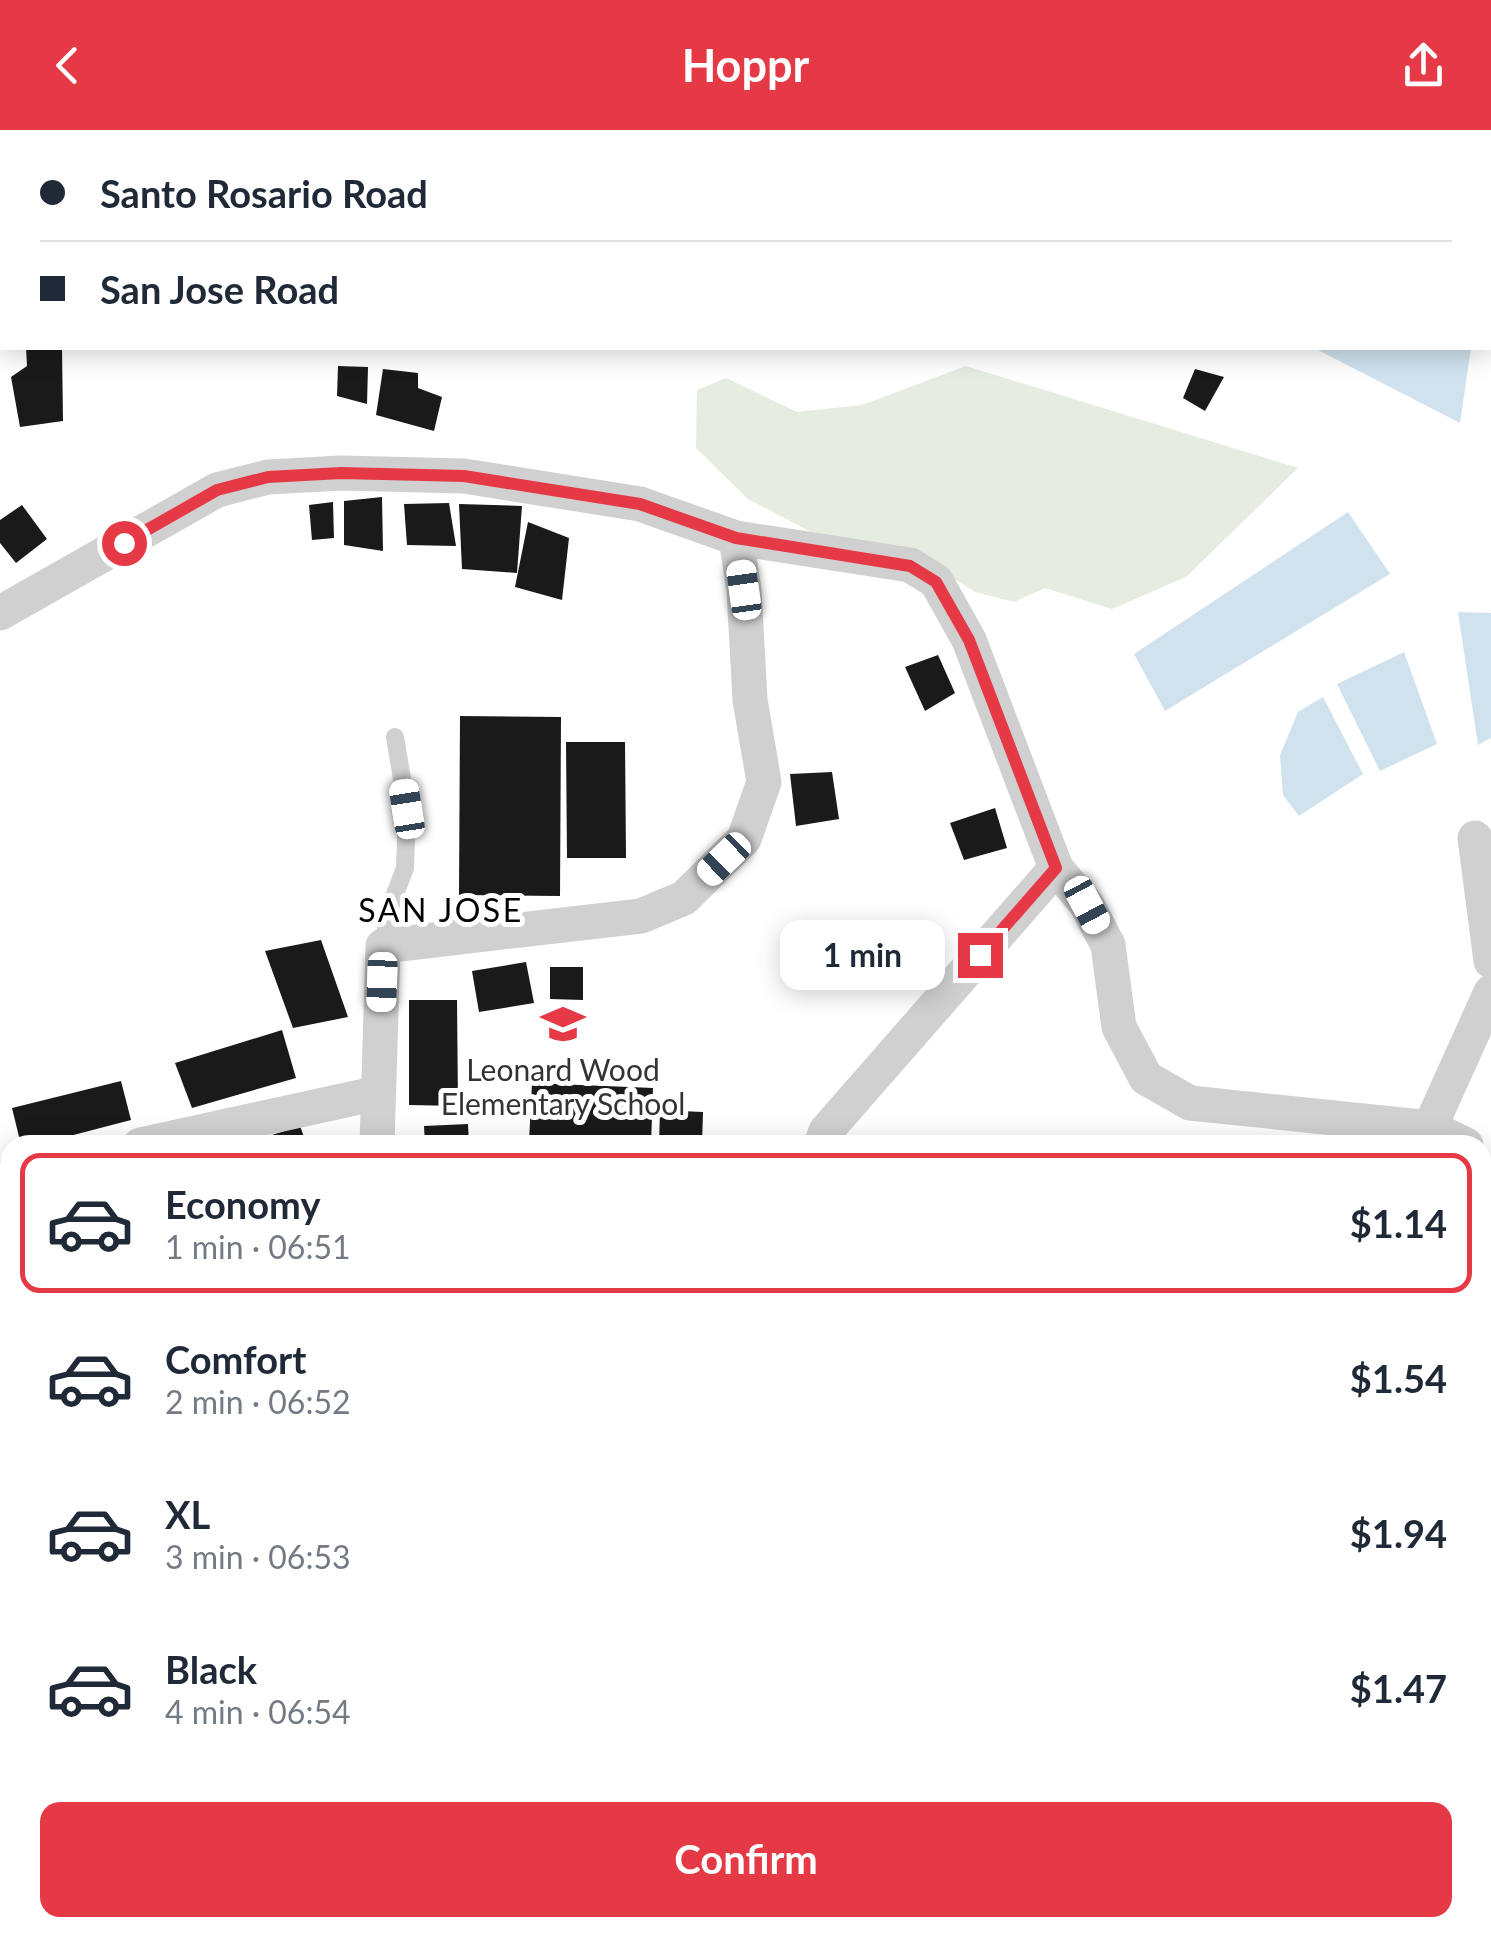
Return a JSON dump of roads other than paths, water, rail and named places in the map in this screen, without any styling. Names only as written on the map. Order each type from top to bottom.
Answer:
[{"type":"street","points":[[0,613],[217,490],[268,477],[341,473],[464,476],[640,504],[736,538],[910,566],[936,582],[969,640],[1056,868],[1087,905],[1108,945],[1119,1027],[1146,1078],[1190,1104],[1419,1135]]},
{"type":"street","points":[[377,1135],[383,946],[641,916],[684,898],[744,839],[764,782],[750,700],[744,590],[736,538]]},
{"type":"street","points":[[1475,838],[1491,961]]},
{"type":"street","points":[[824,1135],[1056,868]]},
{"type":"street","points":[[1426,1135],[1491,992]]},
{"type":"street","points":[[186,1135],[378,1093]]},
{"type":"lane","points":[[383,946],[389,910],[405,868],[407,809],[396,736]]},
{"type":"water","points":[[1318,350],[1471,350],[1460,423]]},
{"type":"water","points":[[1348,512],[1390,574],[1165,711],[1134,654]]},
{"type":"water","points":[[1458,612],[1491,613],[1491,738],[1478,745]]},
{"type":"water","points":[[1404,652],[1437,744],[1380,771],[1337,684]]},
{"type":"water","points":[[1323,697],[1363,774],[1299,816],[1283,795],[1280,755],[1298,712]]},
{"type":"place","name":"Leonard Wood Elementary School","points":[[563,1024]]},
{"type":"district","name":"SAN JOSE","points":[[441,911]]}]
